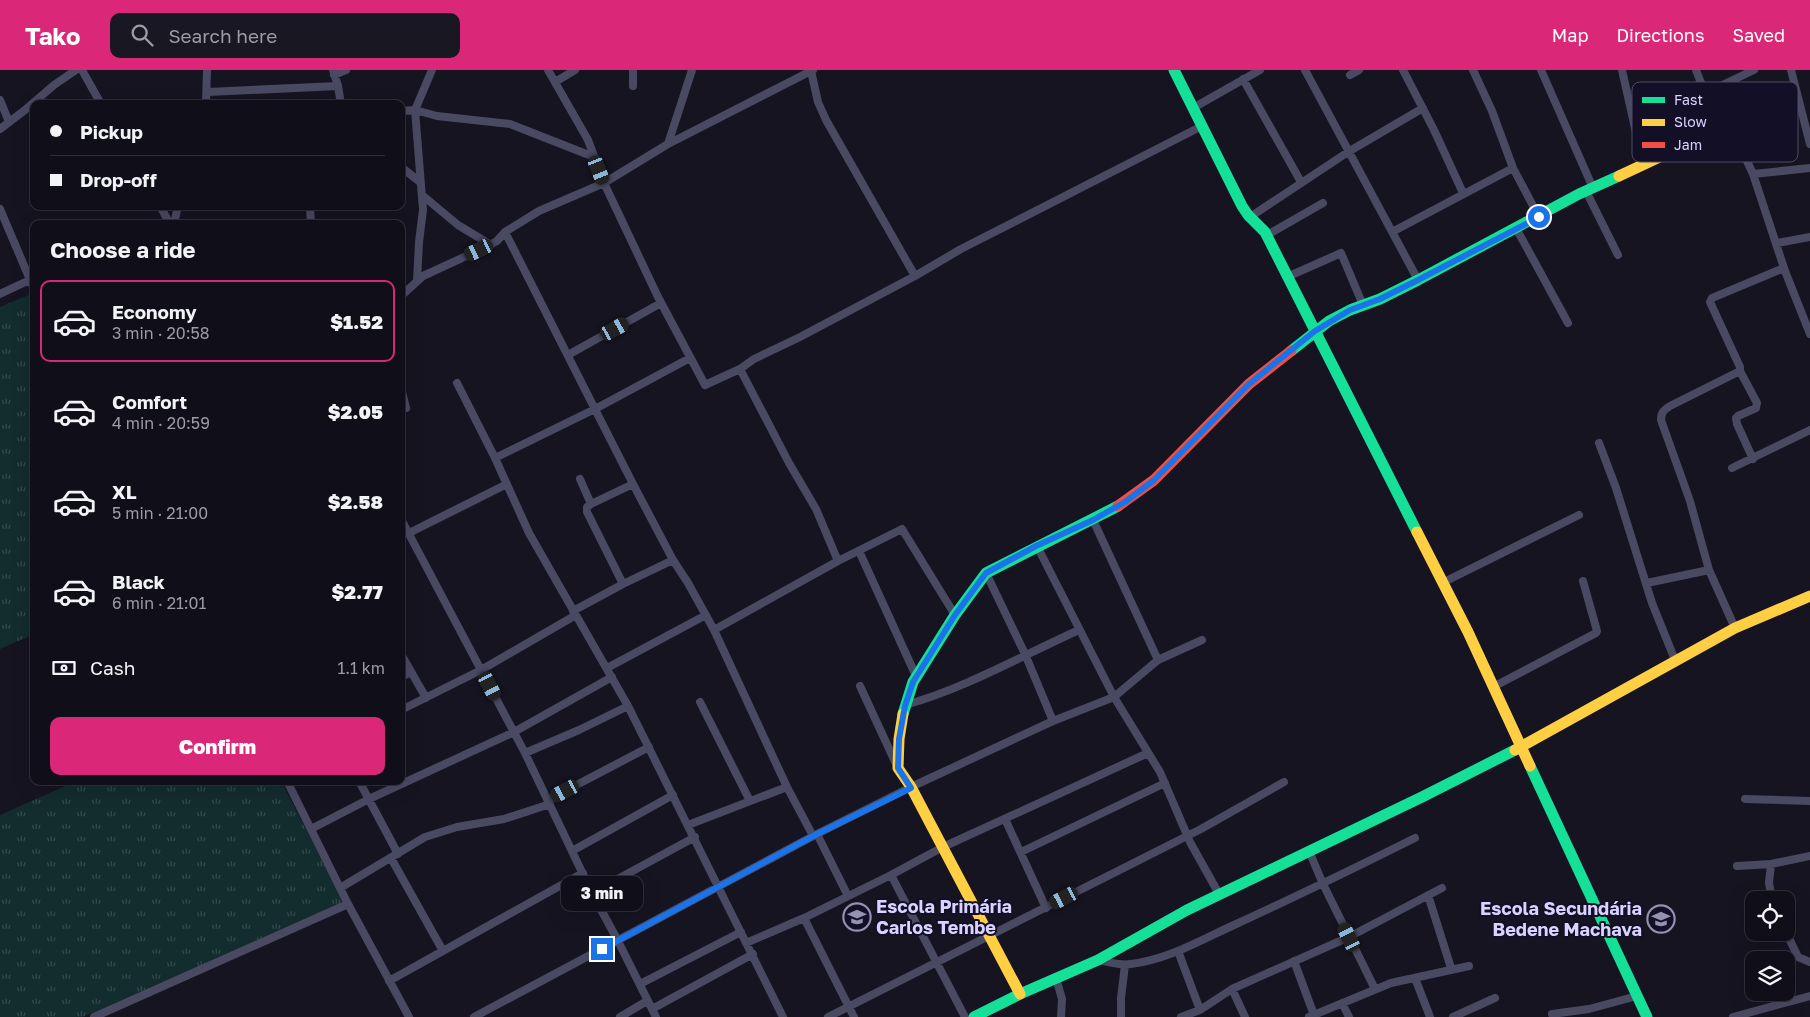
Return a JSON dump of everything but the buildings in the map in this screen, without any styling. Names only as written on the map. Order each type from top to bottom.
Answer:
[{"type":"street","points":[[38,100],[54,85],[76,70]]},
{"type":"street","points":[[82,70],[99,100]]},
{"type":"street","points":[[207,70],[207,100]]},
{"type":"street","points":[[341,100],[334,73],[346,70]]},
{"type":"street","points":[[417,281],[423,210],[415,110],[432,70]]},
{"type":"street","points":[[548,70],[580,125],[604,183],[661,304],[705,385],[740,369],[754,359],[915,276],[969,245],[1202,126]]},
{"type":"street","points":[[554,82],[574,70]]},
{"type":"street","points":[[633,70],[633,86]]},
{"type":"street","points":[[668,144],[692,70]]},
{"type":"street","points":[[405,293],[423,276],[491,245],[505,232],[540,211],[604,183],[668,144],[812,70],[818,102],[826,120],[915,276]]},
{"type":"street","points":[[1174,70],[1242,206],[1267,235],[1468,632],[1647,1017]]},
{"type":"street","points":[[1193,108],[1260,70]]},
{"type":"street","points":[[1305,70],[1418,280]]},
{"type":"street","points":[[1350,76],[1359,70]]},
{"type":"street","points":[[1403,70],[1463,193]]},
{"type":"street","points":[[1473,70],[1492,111],[1513,168],[1539,217]]},
{"type":"street","points":[[1541,70],[1618,255]]},
{"type":"street","points":[[1622,70],[1632,113]]},
{"type":"street","points":[[1696,70],[1702,82]]},
{"type":"street","points":[[1726,82],[1742,73],[1754,70]]},
{"type":"street","points":[[1790,70],[1794,82]]},
{"type":"street","points":[[1243,79],[1301,182]]},
{"type":"street","points":[[208,92],[338,86]]},
{"type":"street","points":[[1798,94],[1808,125],[1810,144]]},
{"type":"street","points":[[0,100],[10,122]]},
{"type":"street","points":[[0,129],[30,107]]},
{"type":"street","points":[[1250,217],[1348,152],[1422,108]]},
{"type":"street","points":[[405,111],[415,110],[437,116],[510,124],[594,157]]},
{"type":"street","points":[[898,768],[899,739],[905,706],[916,676],[955,615],[986,573],[1125,502],[1154,480],[1249,384],[1315,331],[1339,315],[1380,299],[1590,189],[1648,162]]},
{"type":"street","points":[[1747,162],[1777,243],[1784,268],[1810,334]]},
{"type":"street","points":[[1392,232],[1513,168]]},
{"type":"street","points":[[1753,174],[1810,168]]},
{"type":"street","points":[[405,170],[420,182]]},
{"type":"street","points":[[422,195],[458,226],[491,245]]},
{"type":"street","points":[[1267,235],[1323,203]]},
{"type":"street","points":[[0,209],[30,275]]},
{"type":"street","points":[[1516,228],[1568,323]]},
{"type":"street","points":[[505,232],[633,484],[673,560],[714,630],[787,787],[848,896]]},
{"type":"street","points":[[1777,243],[1810,237]]},
{"type":"street","points":[[1288,277],[1341,254],[1363,305]]},
{"type":"street","points":[[1753,459],[1736,418],[1756,408],[1757,403],[1740,371],[1740,367],[1710,300],[1784,268]]},
{"type":"street","points":[[0,294],[30,280]]},
{"type":"street","points":[[568,355],[661,304]]},
{"type":"street","points":[[495,458],[596,409],[690,358]]},
{"type":"street","points":[[740,369],[816,510],[838,561]]},
{"type":"street","points":[[1736,628],[1709,570],[1690,501],[1661,420],[1661,415],[1670,406],[1740,371]]},
{"type":"street","points":[[457,383],[495,458],[529,533],[628,706],[783,1017]]},
{"type":"street","points":[[405,404],[406,408]]},
{"type":"street","points":[[1732,468],[1810,430]]},
{"type":"street","points":[[1599,443],[1652,603],[1675,660]]},
{"type":"street","points":[[580,478],[591,504]]},
{"type":"street","points":[[409,533],[507,484]]},
{"type":"street","points":[[623,584],[587,512],[587,507],[633,484]]},
{"type":"street","points":[[1442,583],[1579,515]]},
{"type":"street","points":[[1093,520],[1158,660]]},
{"type":"street","points":[[405,526],[525,753],[592,892],[656,1017]]},
{"type":"street","points":[[714,630],[838,561],[902,529],[955,615]]},
{"type":"street","points":[[1036,546],[1114,697],[1165,783],[1190,842],[1219,894]]},
{"type":"street","points":[[859,551],[916,676]]},
{"type":"street","points":[[405,708],[481,670],[623,584],[673,560]]},
{"type":"street","points":[[1646,584],[1709,570]]},
{"type":"street","points":[[986,573],[1025,654],[1054,721]]},
{"type":"street","points":[[1492,687],[1596,633],[1583,581]]},
{"type":"street","points":[[974,1017],[1020,994],[1098,960],[1219,894],[1422,798],[1521,747],[1675,660],[1736,628],[1810,596]]},
{"type":"street","points":[[607,668],[706,615]]},
{"type":"street","points":[[905,706],[983,676],[1025,654],[1079,630]]},
{"type":"street","points":[[474,1017],[815,835],[1054,721],[1114,697],[1158,660],[1202,640]]},
{"type":"street","points":[[405,661],[426,698]]},
{"type":"street","points":[[405,675],[411,672]]},
{"type":"street","points":[[405,782],[514,732],[612,677]]},
{"type":"street","points":[[860,686],[898,768],[943,846],[1020,994]]},
{"type":"street","points":[[700,702],[750,801]]},
{"type":"street","points":[[525,753],[628,706]]},
{"type":"street","points":[[340,888],[425,837],[457,827],[504,819],[549,802],[648,747]]},
{"type":"street","points":[[746,943],[804,918],[892,875],[943,846],[1148,753]]},
{"type":"street","points":[[828,1017],[1201,829],[1284,782]]},
{"type":"street","points":[[1021,852],[1165,783]]},
{"type":"street","points":[[288,785],[408,1017]]},
{"type":"street","points":[[361,785],[394,856],[443,951]]},
{"type":"street","points":[[311,829],[399,785]]},
{"type":"street","points":[[688,825],[787,787]]},
{"type":"street","points":[[572,851],[673,795]]},
{"type":"street","points":[[1745,799],[1810,801]]},
{"type":"street","points":[[1005,818],[1046,908]]},
{"type":"street","points":[[592,892],[694,837]]},
{"type":"street","points":[[1098,960],[1125,965],[1150,961],[1178,951],[1323,884],[1415,838]]},
{"type":"street","points":[[1309,851],[1323,884],[1375,989]]},
{"type":"street","points":[[1737,866],[1771,864],[1810,856]]},
{"type":"street","points":[[1770,891],[1769,883],[1771,864]]},
{"type":"street","points":[[389,981],[583,873]]},
{"type":"street","points":[[892,875],[965,1017]]},
{"type":"street","points":[[1181,1017],[1200,1010],[1232,990],[1349,937],[1442,888]]},
{"type":"street","points":[[1428,895],[1451,968]]},
{"type":"street","points":[[94,1017],[348,904]]},
{"type":"street","points":[[804,918],[854,1017]]},
{"type":"street","points":[[640,984],[741,932]]},
{"type":"street","points":[[1790,941],[1798,957],[1810,962]]},
{"type":"street","points":[[1178,951],[1200,1010]]},
{"type":"street","points":[[652,1009],[752,954]]},
{"type":"street","points":[[1294,961],[1311,1016],[1391,983],[1451,968],[1469,966]]},
{"type":"street","points":[[1121,1017],[1125,965]]},
{"type":"street","points":[[1056,978],[1062,999],[1061,1017]]},
{"type":"street","points":[[1415,978],[1430,1017]]},
{"type":"street","points":[[1232,990],[1246,1017]]},
{"type":"street","points":[[1552,1014],[1589,1009],[1637,996]]},
{"type":"street","points":[[1733,1017],[1810,996]]},
{"type":"street","points":[[1453,1017],[1464,1015],[1495,998]]},
{"type":"street","points":[[620,1017],[647,1001]]},
{"type":"street","points":[[1342,1003],[1349,1017]]},
{"type":"green space","points":[[29,295],[30,297],[30,636],[0,649],[0,307]]},
{"type":"green space","points":[[68,785],[283,785],[344,903],[83,1017],[0,1017],[0,815]]},
{"type":"traffic: fast","points":[[1174,70],[1242,206],[1265,232],[1417,532]]},
{"type":"traffic: fast","points":[[1291,351],[1329,321],[1350,310],[1380,299],[1579,194],[1619,176]]},
{"type":"traffic: fast","points":[[903,714],[913,682],[955,615],[986,573],[1118,506]]},
{"type":"traffic: fast","points":[[974,1017],[1020,994],[1098,960],[1187,910],[1515,750]]},
{"type":"traffic: fast","points":[[1530,766],[1647,1017]]},
{"type":"traffic: slow","points":[[1619,176],[1649,162]]},
{"type":"traffic: slow","points":[[1417,532],[1468,632],[1530,766]]},
{"type":"traffic: slow","points":[[1515,750],[1735,628],[1810,596]]},
{"type":"traffic: slow","points":[[903,714],[899,739],[898,768],[911,787],[1020,994]]},
{"type":"traffic: jam","points":[[1118,506],[1154,480],[1249,384],[1291,351]]},
{"type":"place","name":"Escola Primária Carlos Tembe","points":[[857,917]]},
{"type":"place","name":"Escola Secundária Bedene Machava","points":[[1661,919]]},
{"type":"route","points":[[602,949],[817,834],[911,788],[898,768],[899,739],[905,706],[913,682],[955,615],[986,573],[1036,546],[1093,520],[1140,491],[1154,480],[1249,384],[1329,321],[1350,310],[1380,299],[1539,217]]}]
